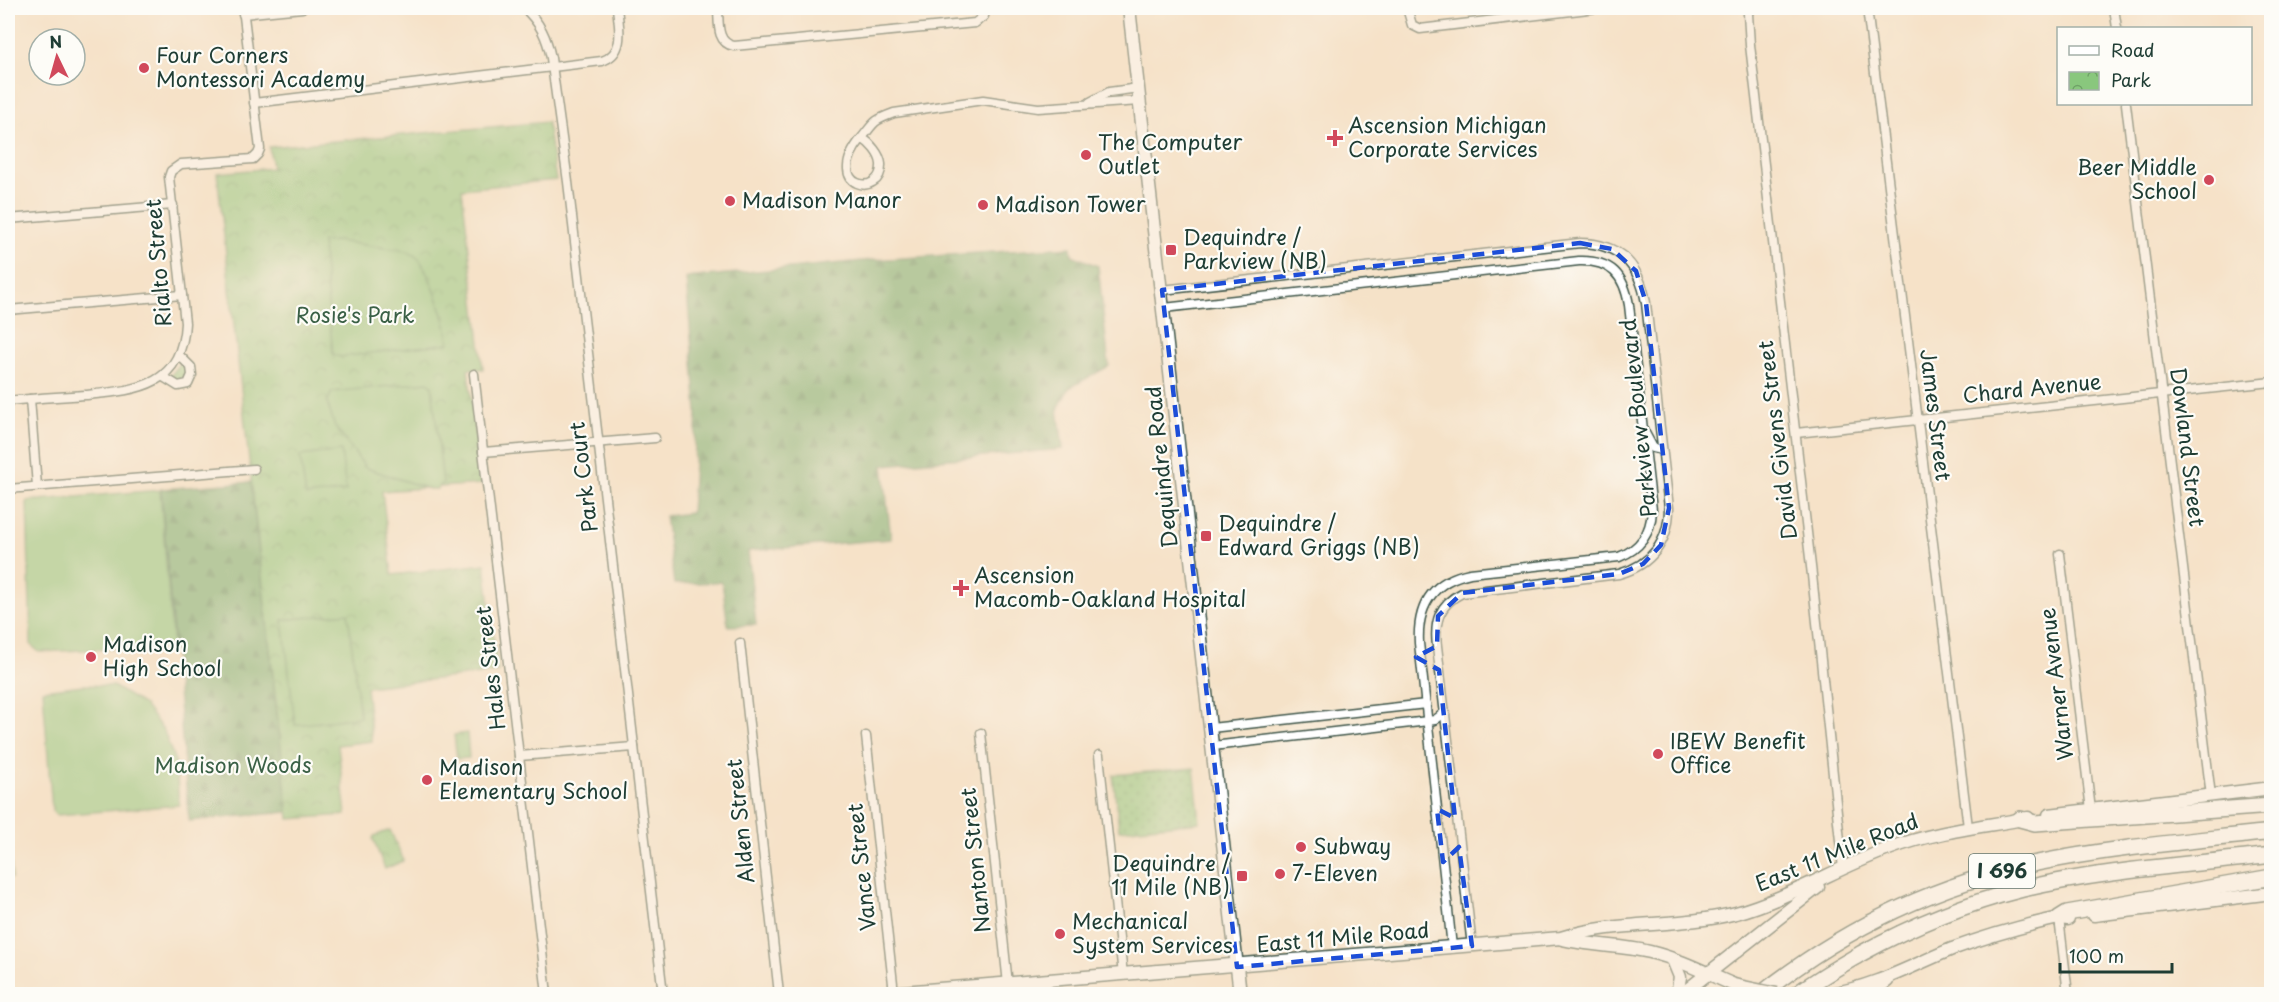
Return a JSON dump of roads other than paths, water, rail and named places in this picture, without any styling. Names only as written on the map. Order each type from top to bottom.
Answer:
[{"type":"highway","points":[[2020,819],[2035,823],[2271,806]]},
{"type":"highway","name":"I 696","points":[[1761,994],[1822,950],[1879,918],[1955,886],[1999,872],[2068,857],[2271,832]]},
{"type":"highway","name":"I 696","points":[[1797,994],[1899,934],[1954,910],[1998,896],[2074,879],[2271,855]]},
{"type":"highway","points":[[2059,918],[2067,913],[2271,877]]},
{"type":"main road","name":"Dequindre Road","points":[[1129,8],[1240,994]]},
{"type":"main road","name":"East 11 Mile Road","points":[[878,994],[1010,988],[1123,975],[1561,938],[1582,931],[1684,923],[1726,915],[1774,900],[1872,855],[1915,839],[1968,827],[2020,819],[2271,788]]},
{"type":"main road","points":[[1682,994],[1805,895],[1843,869]]},
{"type":"main road","points":[[1830,994],[1848,991],[1891,977],[1978,940],[2059,918],[2067,919],[2271,893]]},
{"type":"main road","name":"East 11 Mile Road","points":[[1561,938],[1579,943],[1623,947],[1673,960],[1734,985],[1777,994]]},
{"type":"main road","points":[[1729,956],[1728,970],[1734,985]]},
{"type":"main road","points":[[1673,960],[1680,977],[1677,994]]},
{"type":"main road","points":[[1869,994],[1891,977]]},
{"type":"street","points":[[303,8],[243,11],[254,103],[598,62],[611,57],[617,49],[620,39],[617,8]]},
{"type":"street","name":"Park Court","points":[[524,8],[537,21],[544,34],[552,68],[568,182],[663,994]]},
{"type":"street","points":[[718,8],[720,33],[727,45],[734,46],[975,23],[984,16],[986,8]]},
{"type":"street","points":[[1407,8],[1412,25],[1420,29],[1597,8]]},
{"type":"street","name":"David Givens Street","points":[[1749,8],[1750,45],[1796,433],[1843,869]]},
{"type":"street","name":"James Street","points":[[1867,8],[1968,827]]},
{"type":"street","points":[[2114,8],[2117,27]]},
{"type":"street","points":[[862,138],[867,141],[880,159],[881,166],[875,180],[864,185],[853,181],[848,166],[852,151],[869,126],[882,117],[922,108],[982,100],[1029,107],[1087,104],[1140,94]]},
{"type":"street","name":"Rialto Street","points":[[8,401],[133,390],[146,386],[162,376],[179,355],[185,331],[169,177],[173,168],[181,165],[248,160],[258,154],[260,146],[254,103]]},
{"type":"street","name":"Dowland Street","points":[[2126,105],[2211,796]]},
{"type":"street","points":[[8,219],[172,205]]},
{"type":"street","name":"Parkview Boulevard","points":[[1162,290],[1580,243],[1599,244],[1619,253],[1630,264],[1641,282],[1646,303],[1669,514],[1667,529],[1654,554],[1643,564],[1628,571],[1468,591],[1450,600],[1436,622],[1455,818],[1472,946]]},
{"type":"street","points":[[1465,256],[1467,272]]},
{"type":"street","name":"Parkview Boulevard","points":[[1164,308],[1579,261],[1596,261],[1604,264],[1618,274],[1624,284],[1629,305],[1650,491],[1652,517],[1648,532],[1638,547],[1619,557],[1454,577],[1435,590],[1420,618],[1419,643],[1452,947]]},
{"type":"street","points":[[1333,271],[1334,288]]},
{"type":"street","points":[[8,310],[182,295]]},
{"type":"street","points":[[1629,305],[1646,303]]},
{"type":"street","name":"Rialto Street","points":[[162,376],[178,387],[188,384],[192,375],[191,367],[179,355]]},
{"type":"street","name":"Hales Street","points":[[474,374],[547,994]]},
{"type":"street","name":"Chard Avenue","points":[[1796,433],[2271,382]]},
{"type":"street","points":[[1639,399],[1656,397]]},
{"type":"street","points":[[30,399],[37,486]]},
{"type":"street","points":[[1642,427],[1653,448],[1662,450]]},
{"type":"street","points":[[483,452],[656,438]]},
{"type":"street","points":[[8,489],[254,469]]},
{"type":"street","points":[[1650,491],[1656,485],[1666,490]]},
{"type":"street","name":"Warner Avenue","points":[[2060,554],[2091,810]]},
{"type":"street","points":[[1592,560],[1593,577]]},
{"type":"street","points":[[1499,570],[1499,587]]},
{"type":"street","name":"Alden Street","points":[[740,643],[779,994]]},
{"type":"street","points":[[1419,643],[1426,649],[1437,646]]},
{"type":"street","points":[[1422,671],[1430,668],[1439,670]]},
{"type":"street","points":[[1211,728],[1426,704]]},
{"type":"street","points":[[1213,746],[1428,721],[1444,713]]},
{"type":"street","name":"Nanton Street","points":[[981,733],[1010,988]]},
{"type":"street","name":"Vance Street","points":[[866,736],[894,993]]},
{"type":"street","points":[[519,756],[634,747]]},
{"type":"street","points":[[1099,755],[1123,975]]},
{"type":"street","points":[[1439,822],[1449,815],[1455,818]]},
{"type":"street","points":[[1442,850],[1449,853],[1459,847]]},
{"type":"street","points":[[2059,918],[2068,994]]},
{"type":"street","points":[[2263,994],[2271,993]]},
{"type":"place","name":"Four Corners Montessori Academy","points":[[144,68]]},
{"type":"place","name":"Ascension Michigan Corporate Services","points":[[1335,138]]},
{"type":"place","name":"The Computer Outlet","points":[[1086,155]]},
{"type":"place","name":"Beer Middle School","points":[[2209,180]]},
{"type":"place","name":"Madison Manor","points":[[730,201]]},
{"type":"place","name":"Madison Tower","points":[[983,205]]},
{"type":"place","name":"Dequindre / Parkview (NB)","points":[[1171,250]]},
{"type":"place","name":"Dequindre / Edward Griggs (NB)","points":[[1206,536]]},
{"type":"place","name":"Ascension Macomb-Oakland Hospital","points":[[961,588]]},
{"type":"place","name":"Madison High School","points":[[91,657]]},
{"type":"place","name":"IBEW Benefit Office","points":[[1658,754]]},
{"type":"place","name":"Madison Elementary School","points":[[427,780]]},
{"type":"place","name":"Subway","points":[[1301,847]]},
{"type":"place","name":"7-Eleven","points":[[1280,874]]},
{"type":"place","name":"Dequindre / 11 Mile (NB)","points":[[1242,876]]},
{"type":"place","name":"Mechanical System Services","points":[[1060,934]]},
{"type":"park label","name":"Rosie's Park","points":[[355,316]]},
{"type":"park label","name":"Madison Woods","points":[[233,766]]}]
